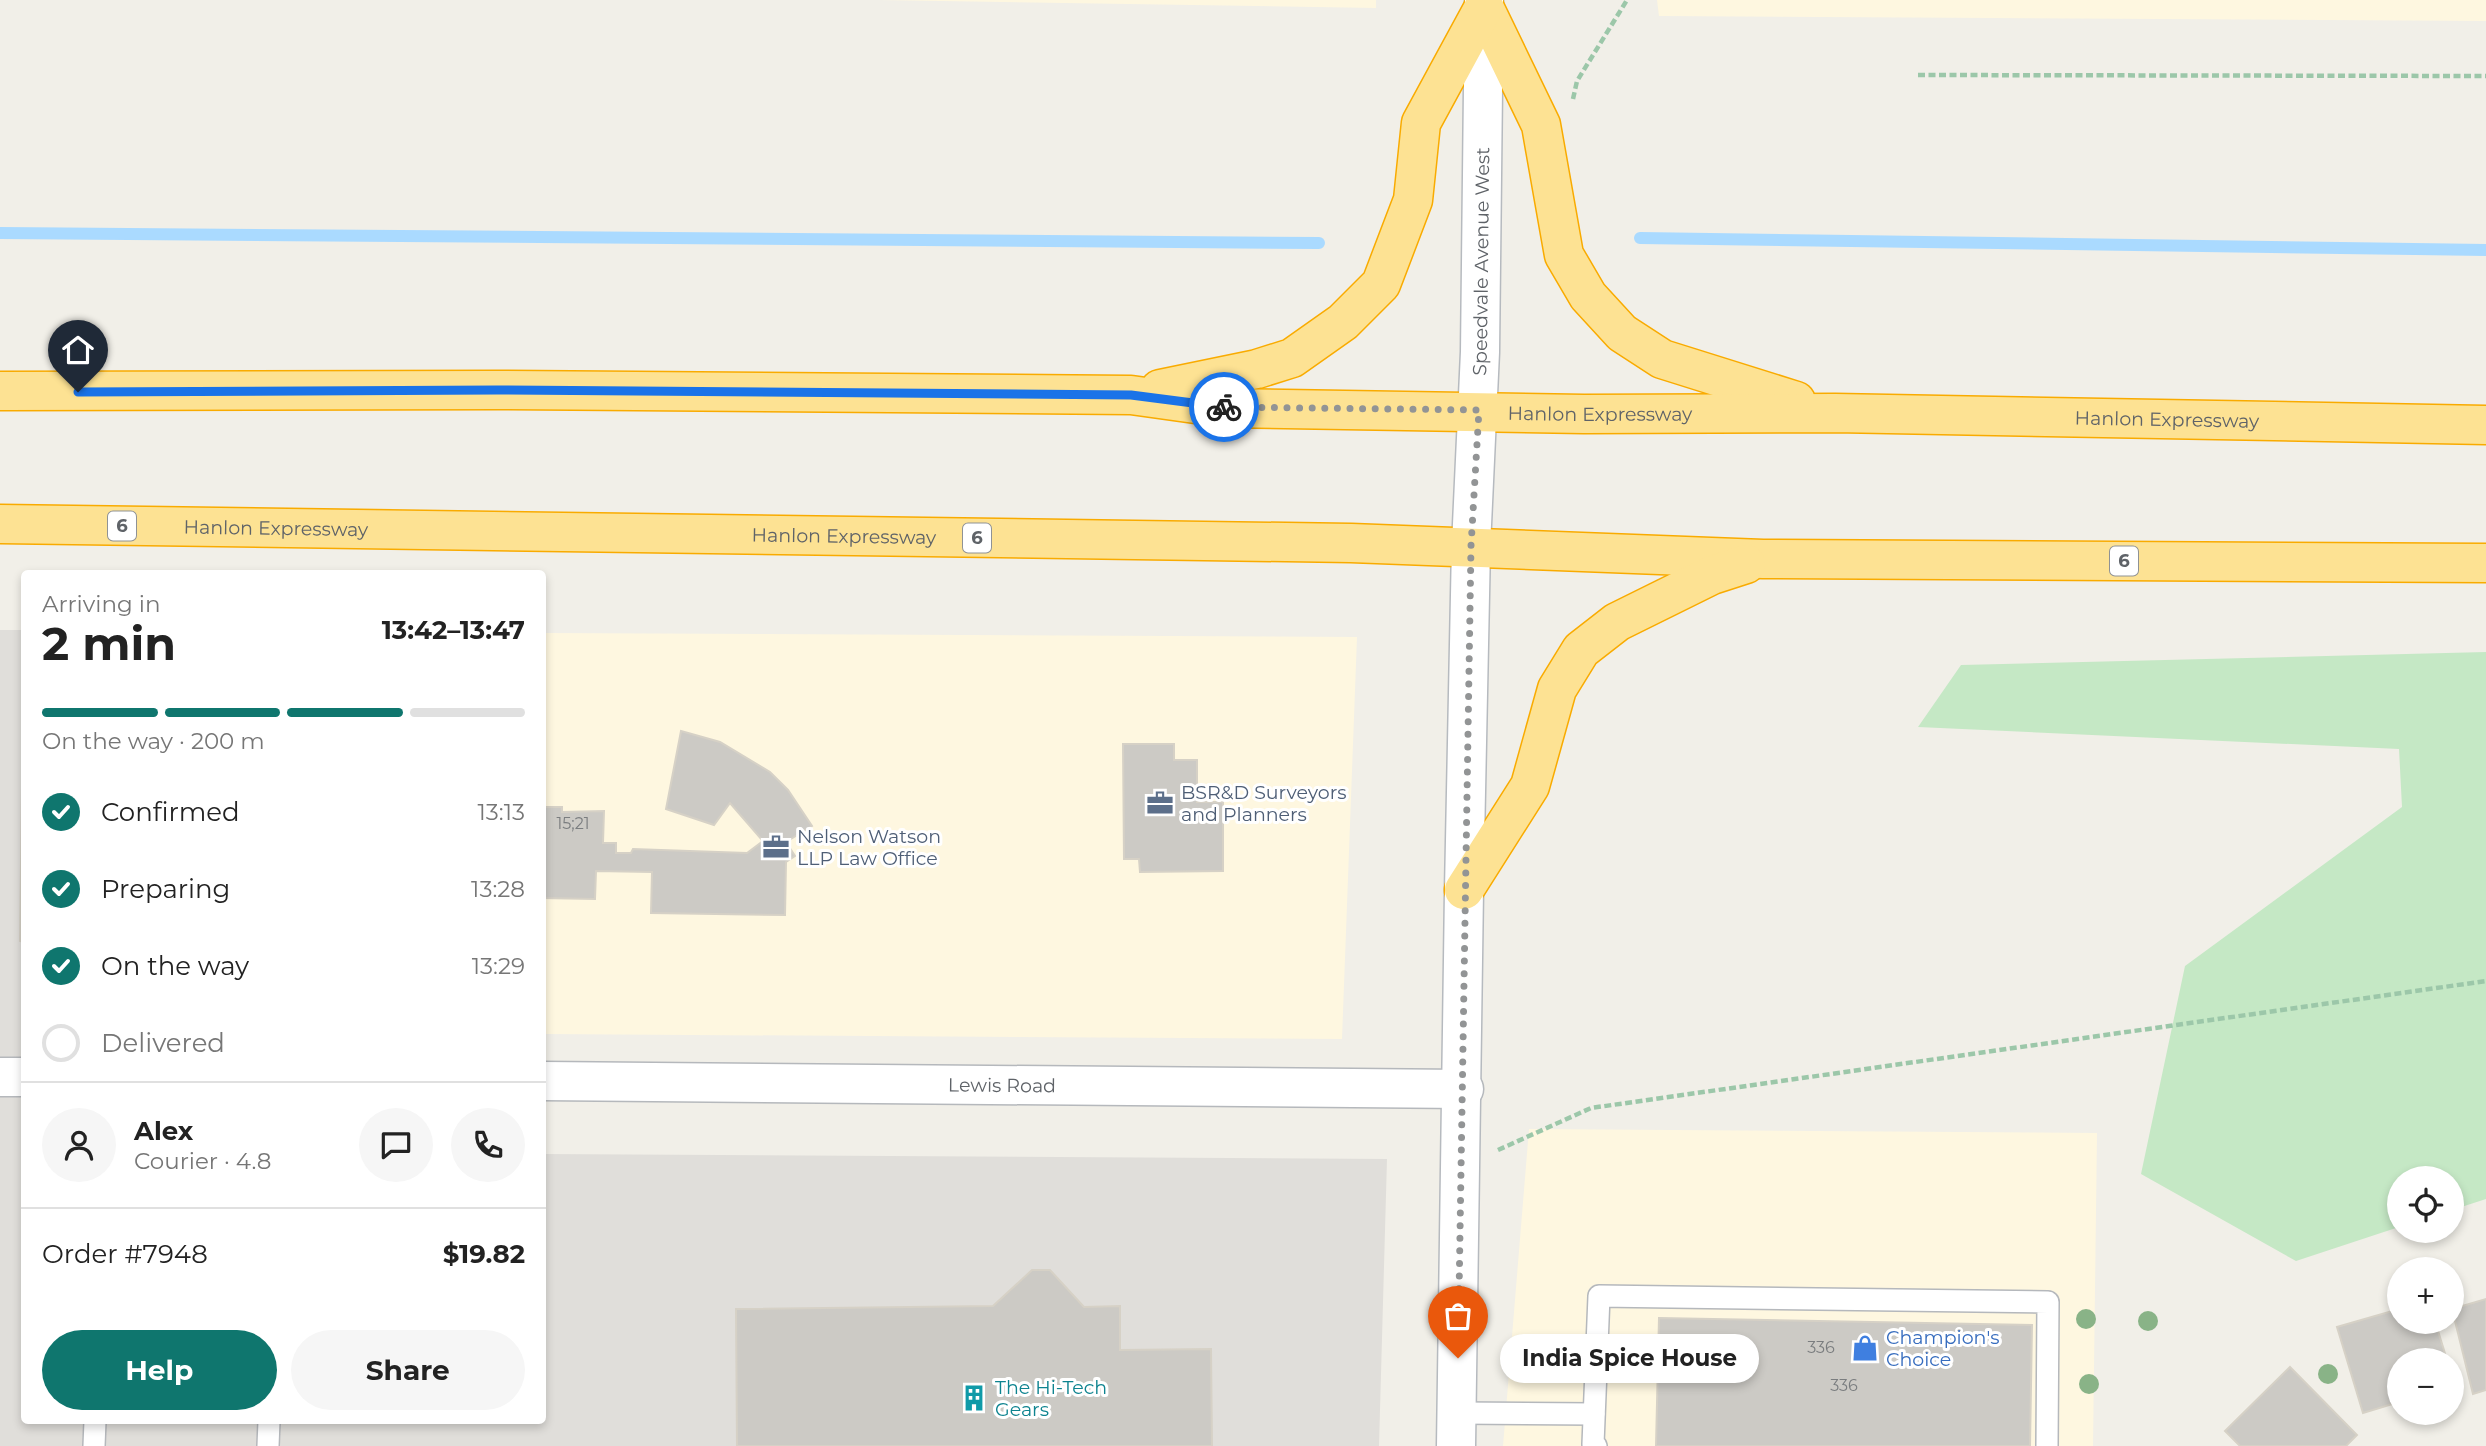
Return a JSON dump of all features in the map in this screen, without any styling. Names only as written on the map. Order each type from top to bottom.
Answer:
[{"type":"highway","points":[[1131,395],[1257,369],[1292,358],[1343,322],[1381,284],[1413,200],[1421,123],[1484,4]]},
{"type":"highway","points":[[1484,4],[1541,125],[1564,255],[1588,296],[1622,333],[1662,359],[1835,413]]},
{"type":"highway","name":"Hanlon Expressway","points":[[0,391],[497,390],[1131,395],[1224,408],[1479,410],[1584,414],[1835,413],[2486,425]]},
{"type":"highway","name":"Hanlon Expressway","points":[[0,524],[1471,546],[1763,559],[2486,563]]},
{"type":"highway","points":[[1464,890],[1530,786],[1557,689],[1581,650],[1617,622],[1712,575],[1763,559]]},
{"type":"main road","name":"Speedvale Avenue West","points":[[1457,1430],[1464,1089],[1464,890],[1471,546],[1479,410],[1484,4]]},
{"type":"main road","points":[[0,1077],[21,1077]]},
{"type":"main road","name":"Lewis Road","points":[[546,1081],[1464,1089]]},
{"type":"lane","points":[[1596,1446],[1593,1444],[1599,1296],[2048,1303],[2047,1446]]},
{"type":"lane","points":[[1457,1430],[1594,1414]]},
{"type":"lane","points":[[94,1446],[95,1424]]},
{"type":"lane","points":[[268,1446],[269,1424]]},
{"type":"path","points":[[1571,107],[1577,81],[1627,0]]},
{"type":"path","points":[[1919,75],[2486,76]]},
{"type":"path","points":[[1462,1166],[1591,1108],[2486,981]]},
{"type":"shaded area","points":[[879,0],[1376,0],[1376,8]]},
{"type":"shaded area","points":[[1657,0],[2486,0],[2486,21],[1659,16]]},
{"type":"shaded area","points":[[0,630],[21,630],[21,1424],[546,1424],[546,1154],[1387,1159],[1379,1446],[0,1446]]},
{"type":"shaded area","points":[[546,633],[1357,637],[1342,1039],[546,1034]]},
{"type":"shaded area","points":[[1529,1129],[2097,1133],[2093,1446],[1503,1446]]},
{"type":"green space","points":[[2486,652],[2486,1199],[2464,1206],[2464,1166],[2387,1166],[2387,1231],[2296,1261],[2141,1174],[2185,966],[2402,807],[2399,749],[1918,727],[1961,665]]},
{"type":"building","points":[[681,731],[720,742],[770,772],[788,790],[812,826],[786,842],[795,856],[786,862],[785,915],[651,913],[652,872],[596,871],[595,899],[546,898],[546,807],[562,807],[562,812],[604,811],[603,843],[616,843],[616,853],[631,853],[633,849],[747,853],[763,841],[730,803],[714,825],[666,809]]},
{"type":"building","points":[[1123,744],[1174,744],[1174,760],[1197,760],[1197,802],[1223,802],[1223,871],[1140,872],[1139,859],[1124,859]]},
{"type":"building","points":[[21,864],[21,941],[20,941]]},
{"type":"building","name":"The Hi-Tech Gears","points":[[1032,1270],[1050,1270],[1084,1307],[1120,1306],[1120,1350],[1211,1349],[1212,1446],[737,1446],[736,1309],[993,1306]]},
{"type":"building","points":[[2486,1299],[2486,1390],[2473,1394],[2464,1348],[2462,1348],[2458,1334],[2464,1334],[2464,1305]]},
{"type":"building","points":[[2387,1312],[2387,1334],[2439,1334],[2443,1348],[2387,1348],[2387,1406],[2363,1413],[2337,1327]]},
{"type":"building","points":[[1659,1318],[2032,1325],[2030,1446],[1656,1446]]},
{"type":"building","points":[[2290,1367],[2357,1435],[2346,1446],[2240,1446],[2225,1431]]},
{"type":"waterway","points":[[0,233],[1319,243]]},
{"type":"waterway","points":[[1640,238],[2486,250]]},
{"type":"way so far","points":[[1224,407],[1479,410],[1471,546],[1458,1358]]},
{"type":"place","name":"BSR&D Surveyors and Planners","points":[[1160,803]]},
{"type":"place","name":"Nelson Watson LLP Law Office","points":[[776,847]]},
{"type":"place","name":"Champion's Choice","points":[[1865,1348]]},
{"type":"place","name":"India Spice House","points":[[1458,1358]]},
{"type":"place","name":"The Hi-Tech Gears","points":[[974,1398]]},
{"type":"route","points":[[78,392],[497,390],[1131,395],[1224,407]]}]
